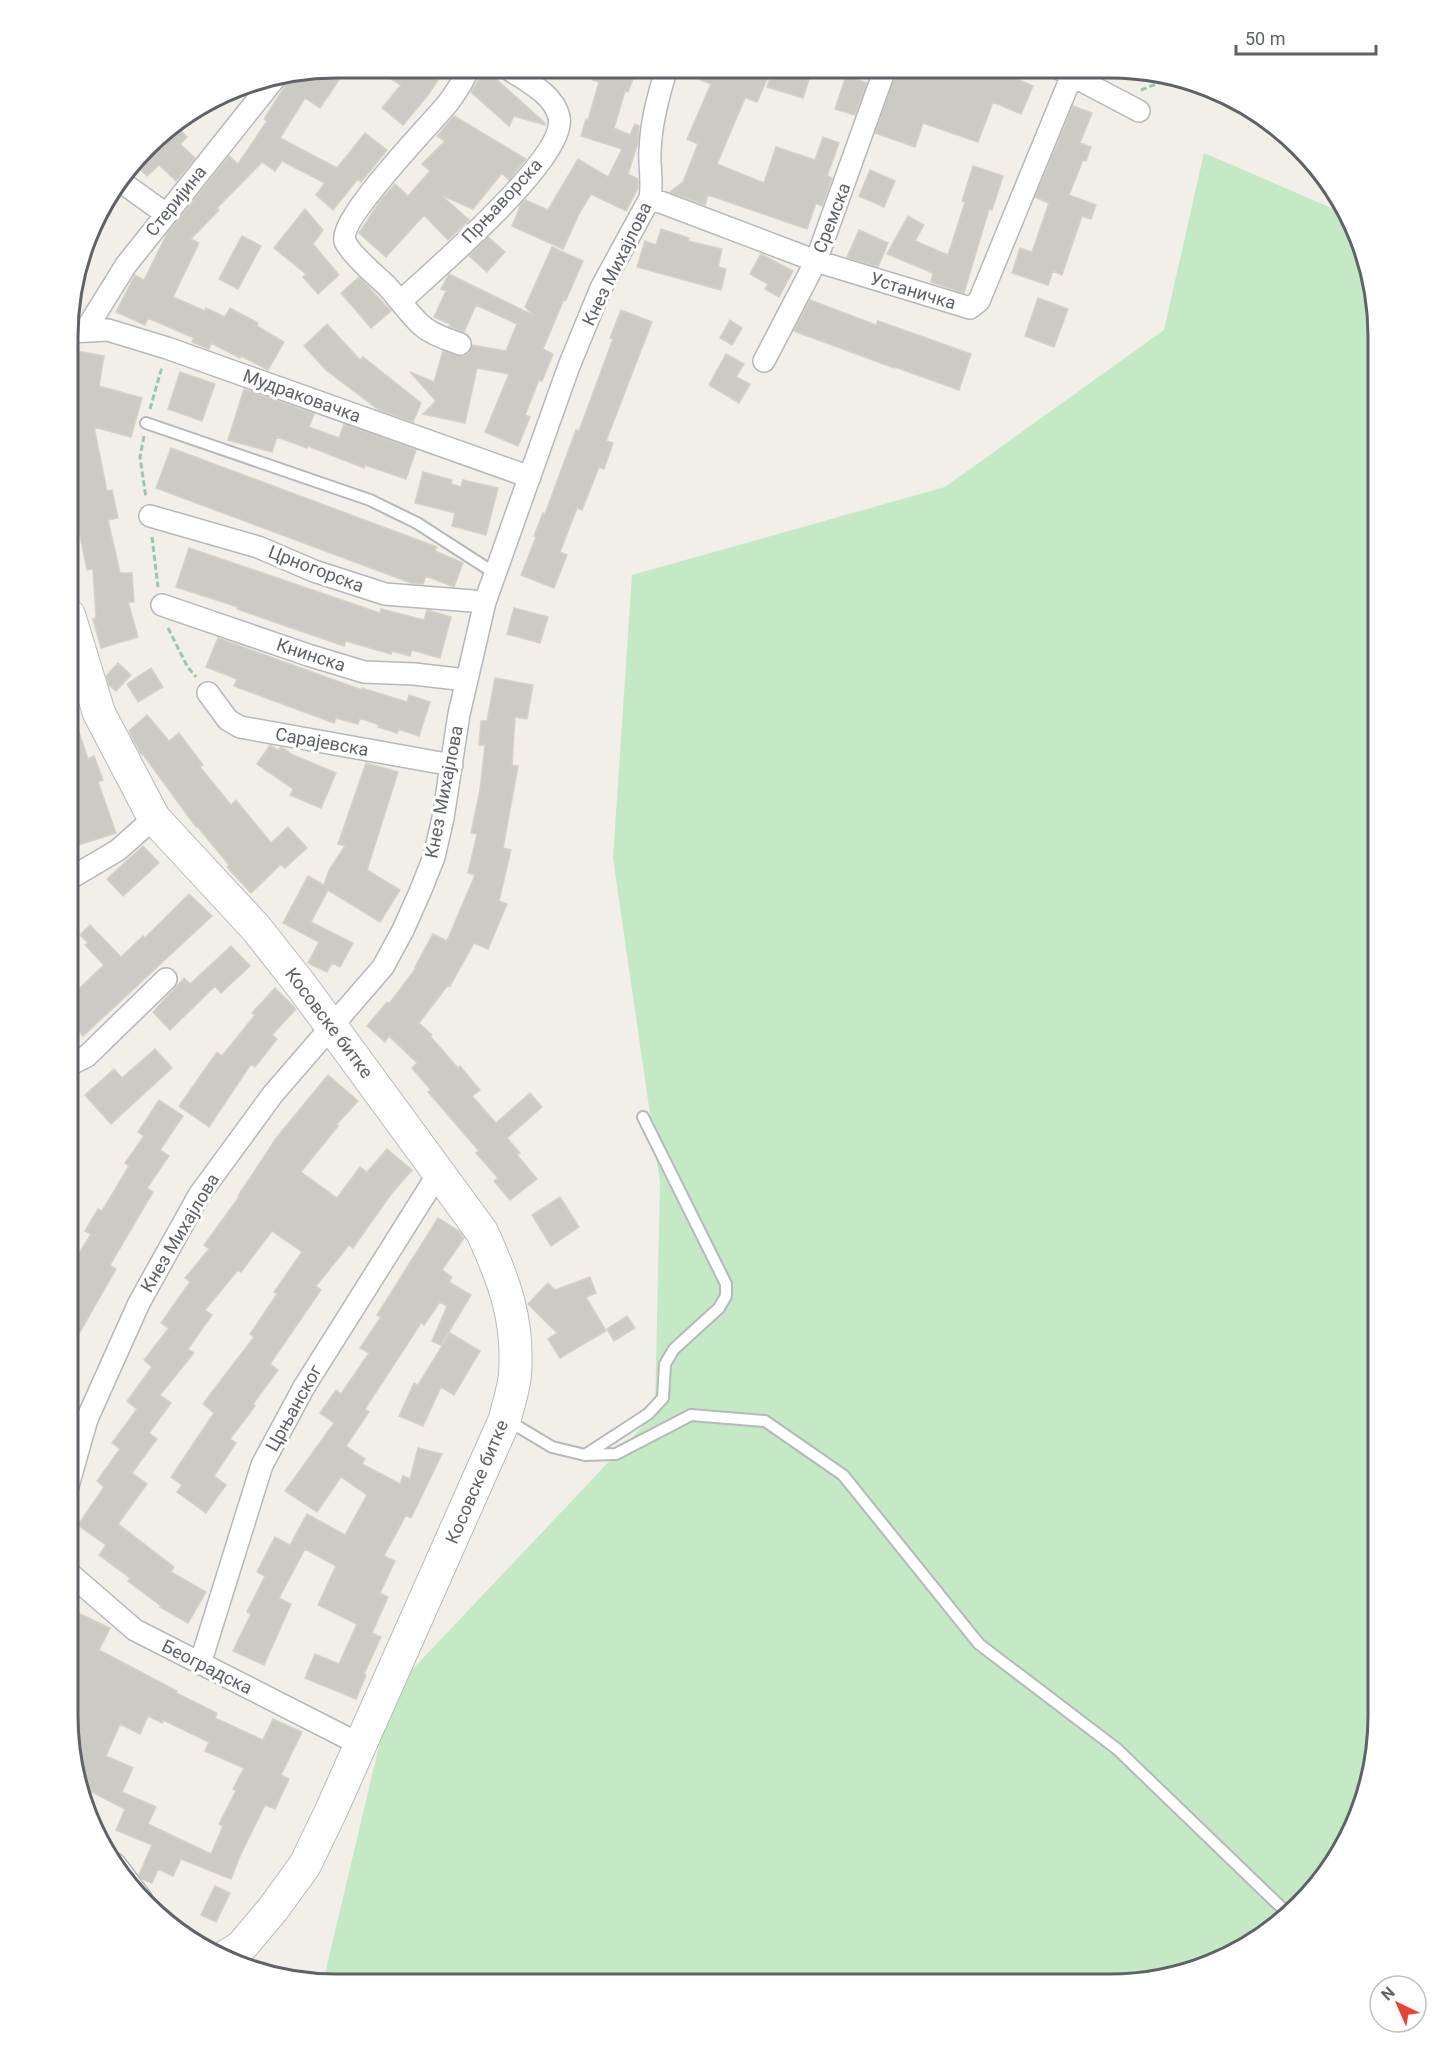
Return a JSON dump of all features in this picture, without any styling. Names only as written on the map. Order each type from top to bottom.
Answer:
[{"type":"street","points":[[460,344],[437,335],[420,324],[345,242],[345,231],[368,196],[447,104],[464,78]]},
{"type":"street","name":"Прњаворска","points":[[401,301],[504,204],[538,166],[553,144],[560,127],[559,116],[553,103],[522,78]]},
{"type":"street","name":"Кнез Михајлова","points":[[78,1451],[87,1419],[139,1303],[199,1195],[273,1094],[383,967],[403,930],[434,857],[449,786],[466,680],[485,602],[569,366],[601,288],[650,198],[652,119],[664,78]]},
{"type":"street","name":"Сремска","points":[[764,361],[816,261],[882,78]]},
{"type":"street","name":"Устаничка","points":[[650,198],[816,261],[970,308],[979,302],[1065,78]]},
{"type":"street","points":[[1078,78],[1130,106]]},
{"type":"street","name":"Стеријина","points":[[78,331],[126,264],[267,88]]},
{"type":"street","points":[[126,186],[166,214]]},
{"type":"street","name":"Мудраковачка","points":[[78,331],[108,330],[167,348],[530,477]]},
{"type":"street","name":"Црногорска","points":[[150,516],[258,547],[314,571],[385,594],[485,602]]},
{"type":"street","name":"Книнска","points":[[162,605],[364,672],[414,674],[466,680]]},
{"type":"street","name":"Косовске битке","points":[[78,644],[99,713],[154,818],[256,928],[371,1078],[482,1232],[502,1276],[515,1329],[515,1376],[505,1419],[331,1811],[305,1865],[273,1909],[241,1947],[233,1952]]},
{"type":"street","name":"Сарајевска","points":[[208,693],[228,720],[240,727],[452,765]]},
{"type":"street","points":[[78,874],[118,850],[154,818]]},
{"type":"street","points":[[78,1060],[87,1056],[166,979]]},
{"type":"street","name":"Црњанског","points":[[200,1664],[262,1465],[304,1386],[438,1174]]},
{"type":"street","name":"Београдска","points":[[78,1581],[135,1630],[359,1744]]},
{"type":"lane","points":[[146,423],[370,500],[417,523],[496,574]]},
{"type":"lane","points":[[585,1455],[648,1414],[663,1398],[665,1364],[674,1349],[720,1308],[726,1296],[726,1284],[643,1117]]},
{"type":"lane","points":[[505,1419],[552,1447],[585,1455],[616,1454],[691,1415],[765,1421],[843,1475],[979,1644],[1117,1749],[1281,1909]]},
{"type":"path","points":[[1130,106],[1131,94],[1159,83]]},
{"type":"green space","points":[[1204,153],[1334,209],[1348,237],[1359,269],[1366,302],[1368,336],[1368,1716],[1366,1750],[1359,1783],[1341,1830],[1315,1873],[1267,1921],[1209,1954],[1177,1965],[1144,1972],[1110,1974],[325,1973],[392,1691],[655,1413],[660,1183],[613,858],[632,575],[945,487],[1164,330]]},
{"type":"building","points":[[340,78],[320,108],[305,98],[280,138],[337,168],[365,133],[387,150],[361,182],[358,179],[333,210],[316,195],[325,183],[282,161],[275,171],[262,162],[217,208],[219,210],[191,239],[199,243],[173,297],[225,317],[230,308],[258,323],[257,326],[284,342],[268,370],[211,343],[209,349],[192,342],[194,338],[148,318],[145,325],[116,312],[135,275],[144,280],[167,234],[229,156],[238,164],[267,121],[264,119],[287,83]]},
{"type":"building","points":[[390,78],[439,78],[403,125],[382,108],[401,85]]},
{"type":"building","points":[[480,78],[495,78],[545,125],[514,116],[509,126],[471,92]]},
{"type":"building","points":[[594,78],[633,78],[628,92],[625,91],[614,128],[630,135],[635,124],[639,126],[638,142],[628,174],[638,179],[638,188],[626,211],[591,194],[563,249],[512,226],[525,200],[548,210],[578,159],[608,177],[622,149],[581,136],[599,82],[593,80]]},
{"type":"building","points":[[696,78],[768,78],[757,102],[745,98],[717,164],[764,183],[776,147],[815,160],[823,137],[839,143],[827,176],[832,178],[822,206],[816,203],[807,229],[708,195],[705,205],[670,192],[683,182],[698,144],[687,139],[711,84]]},
{"type":"building","points":[[770,78],[809,78],[803,98],[767,87]]},
{"type":"building","points":[[845,78],[867,83],[855,115],[835,109]]},
{"type":"building","points":[[894,78],[1015,78],[1033,86],[1021,114],[993,102],[978,142],[923,123],[915,147],[875,133]]},
{"type":"building","points":[[1073,106],[1092,113],[1080,143],[1091,147],[1086,161],[1083,160],[1069,195],[1096,205],[1091,219],[1082,216],[1062,275],[1053,271],[1048,285],[1012,273],[1020,248],[1032,252],[1049,203],[1035,197]]},
{"type":"building","points":[[454,116],[526,159],[509,180],[502,173],[473,209],[441,195],[469,220],[448,240],[424,215],[386,257],[359,233],[380,201],[395,184],[408,196],[430,171],[422,164],[445,141],[437,136]]},
{"type":"building","points":[[180,130],[187,137],[180,144],[195,158],[176,181],[159,165],[147,176],[140,169]]},
{"type":"building","points":[[973,166],[1003,176],[992,210],[989,209],[964,293],[931,282],[933,273],[887,254],[908,216],[924,225],[915,241],[948,255],[965,202],[962,201]]},
{"type":"building","points":[[870,170],[895,181],[884,207],[859,196]]},
{"type":"building","points":[[305,209],[323,230],[313,244],[339,275],[318,294],[303,277],[306,274],[274,248]]},
{"type":"building","points":[[661,229],[689,238],[688,241],[722,249],[718,267],[726,269],[721,290],[637,267],[645,241],[656,245]]},
{"type":"building","points":[[859,230],[888,243],[878,267],[847,257]]},
{"type":"building","points":[[242,236],[261,246],[238,289],[219,279]]},
{"type":"building","points":[[488,237],[505,252],[487,272],[469,256]]},
{"type":"building","points":[[552,247],[583,261],[543,349],[553,354],[542,381],[539,380],[525,415],[530,417],[518,446],[485,432],[509,374],[477,368],[465,423],[423,414],[436,401],[410,372],[434,382],[443,351],[463,356],[468,354],[472,345],[506,351],[517,324],[476,305],[464,332],[434,317],[446,291],[441,289],[449,274],[535,316],[525,307]]},
{"type":"building","points":[[761,254],[793,271],[779,297],[765,289],[768,284],[750,274]]},
{"type":"building","points":[[359,277],[391,311],[371,328],[341,293]]},
{"type":"building","points":[[1038,298],[1068,309],[1054,347],[1025,336]]},
{"type":"building","points":[[810,300],[876,325],[878,321],[971,354],[959,390],[794,331]]},
{"type":"building","points":[[621,310],[652,322],[606,441],[613,443],[604,469],[599,467],[582,510],[577,508],[560,552],[567,555],[554,588],[521,575],[576,430],[579,431],[613,339],[610,338]]},
{"type":"building","points":[[730,320],[742,328],[732,345],[720,338]]},
{"type":"building","points":[[327,324],[360,360],[363,357],[421,403],[413,422],[379,410],[326,370],[304,346]]},
{"type":"building","points":[[78,351],[104,356],[99,386],[142,398],[131,437],[94,427],[107,491],[112,490],[118,518],[108,520],[120,573],[132,573],[134,602],[128,602],[138,637],[101,648],[93,619],[96,618],[93,569],[87,570],[78,526]]},
{"type":"building","points":[[726,354],[744,364],[736,377],[750,384],[739,403],[709,385]]},
{"type":"building","points":[[180,372],[215,384],[202,421],[168,409]]},
{"type":"building","points":[[244,389],[314,414],[309,427],[339,438],[344,424],[416,450],[406,479],[365,465],[364,468],[308,446],[307,448],[277,437],[272,452],[228,440]]},
{"type":"building","points":[[171,448],[437,547],[435,551],[463,563],[454,587],[426,576],[423,584],[411,583],[156,488]]},
{"type":"building","points":[[423,472],[452,480],[451,484],[461,487],[463,480],[498,488],[486,535],[452,526],[455,513],[415,503]]},
{"type":"building","points":[[189,548],[380,613],[381,609],[424,620],[427,610],[451,617],[440,658],[412,650],[410,656],[392,651],[391,654],[346,641],[344,646],[176,587]]},
{"type":"building","points":[[514,608],[548,617],[540,643],[507,634]]},
{"type":"building","points":[[218,638],[362,690],[362,688],[407,702],[409,695],[430,702],[419,736],[398,729],[397,733],[360,718],[358,724],[336,718],[334,723],[234,686],[237,679],[206,667]]},
{"type":"building","points":[[118,663],[131,675],[116,691],[109,685],[106,676]]},
{"type":"building","points":[[151,668],[163,687],[138,702],[127,684]]},
{"type":"building","points":[[495,678],[533,685],[527,719],[515,717],[512,765],[518,766],[503,848],[511,850],[499,901],[507,904],[488,949],[474,943],[450,986],[448,985],[419,1023],[480,1090],[472,1096],[496,1123],[530,1093],[542,1107],[507,1138],[520,1153],[517,1155],[537,1179],[510,1200],[494,1181],[498,1178],[476,1153],[479,1151],[428,1092],[431,1090],[412,1068],[417,1063],[389,1036],[385,1042],[367,1026],[387,1002],[389,1004],[416,968],[433,934],[447,941],[475,875],[468,873],[477,834],[471,833],[480,790],[485,745],[479,745],[481,721],[487,721]]},
{"type":"building","points":[[147,715],[169,741],[179,733],[203,765],[200,767],[231,805],[236,800],[271,843],[288,827],[307,848],[285,868],[281,864],[251,893],[227,867],[229,865],[196,827],[141,754],[129,731]]},
{"type":"building","points":[[78,730],[88,759],[94,756],[103,780],[98,782],[116,833],[78,845]]},
{"type":"building","points":[[270,745],[278,750],[281,747],[293,755],[336,773],[321,808],[290,795],[293,789],[257,764]]},
{"type":"building","points":[[366,763],[398,772],[367,870],[400,890],[380,922],[328,890],[311,922],[353,943],[340,967],[332,963],[327,972],[308,963],[319,942],[283,923],[308,876],[324,885],[329,870],[345,846],[338,844]]},
{"type":"building","points":[[143,846],[159,863],[123,896],[107,879]]},
{"type":"building","points":[[189,894],[212,916],[83,1036],[78,1031],[78,990],[104,965],[85,945],[88,943],[80,935],[90,925],[121,957],[143,936],[145,938]]},
{"type":"building","points":[[231,946],[250,966],[221,993],[215,986],[170,1030],[153,1012],[184,978],[190,984]]},
{"type":"building","points":[[275,988],[296,1009],[272,1035],[277,1039],[255,1067],[251,1064],[209,1127],[179,1106],[217,1052],[222,1056],[255,1015],[252,1013]]},
{"type":"building","points":[[155,1049],[172,1068],[111,1124],[85,1095],[114,1069],[122,1078]]},
{"type":"building","points":[[328,1075],[358,1101],[336,1125],[338,1126],[301,1172],[337,1198],[360,1167],[367,1172],[387,1149],[412,1170],[392,1193],[353,1248],[349,1245],[316,1286],[321,1290],[270,1364],[278,1370],[230,1439],[236,1443],[214,1476],[226,1485],[206,1513],[177,1492],[182,1485],[171,1477],[214,1413],[203,1404],[254,1337],[250,1334],[277,1294],[274,1292],[302,1252],[272,1231],[241,1272],[238,1270],[205,1310],[212,1315],[188,1349],[194,1353],[160,1395],[171,1403],[149,1433],[157,1439],[132,1473],[147,1484],[118,1524],[174,1567],[171,1572],[206,1592],[188,1623],[160,1607],[128,1581],[130,1578],[99,1555],[106,1545],[78,1525],[104,1487],[97,1481],[120,1449],[112,1443],[137,1409],[127,1401],[152,1367],[144,1360],[169,1328],[161,1323],[190,1282],[185,1278],[209,1249],[204,1245],[239,1197],[277,1137]]},
{"type":"building","points":[[159,1100],[183,1116],[160,1150],[169,1156],[147,1188],[153,1192],[110,1265],[116,1269],[78,1336],[78,1255],[91,1234],[85,1231],[98,1209],[102,1211],[129,1166],[125,1163],[144,1136],[138,1132]]},
{"type":"building","points":[[560,1197],[579,1227],[551,1246],[532,1215]]},
{"type":"building","points":[[438,1218],[459,1231],[464,1238],[442,1270],[452,1277],[449,1282],[471,1295],[441,1345],[432,1341],[447,1306],[440,1302],[424,1325],[421,1323],[365,1409],[369,1412],[346,1446],[365,1459],[362,1464],[400,1484],[403,1476],[410,1479],[418,1448],[442,1454],[411,1518],[406,1515],[384,1556],[395,1561],[380,1593],[388,1597],[372,1633],[381,1637],[364,1674],[366,1675],[356,1699],[305,1678],[315,1654],[339,1664],[357,1624],[318,1605],[336,1566],[305,1549],[279,1598],[291,1604],[264,1665],[233,1651],[251,1614],[247,1612],[265,1576],[257,1572],[275,1537],[290,1545],[307,1514],[345,1535],[367,1495],[341,1477],[317,1512],[285,1491],[334,1423],[320,1413],[336,1390],[341,1394],[369,1353],[360,1348],[381,1317],[377,1315]]},
{"type":"building","points":[[590,1277],[596,1293],[586,1297],[606,1331],[560,1358],[548,1339],[557,1333],[528,1304],[548,1283],[555,1290]]},
{"type":"building","points":[[627,1316],[635,1328],[614,1341],[607,1329]]},
{"type":"building","points":[[450,1333],[480,1351],[454,1395],[441,1387],[423,1426],[399,1416],[414,1383],[418,1385]]},
{"type":"building","points":[[78,1613],[110,1628],[99,1650],[217,1713],[215,1718],[263,1740],[273,1719],[302,1732],[281,1775],[289,1779],[275,1809],[265,1805],[231,1879],[181,1859],[173,1876],[158,1869],[152,1883],[142,1879],[139,1875],[152,1845],[116,1830],[125,1809],[89,1791],[87,1783],[80,1750],[78,1716]],"holes":[[[148,1716],[162,1723],[163,1720],[209,1742],[205,1751],[244,1768],[233,1789],[236,1791],[219,1824],[223,1826],[211,1854],[148,1824],[156,1807],[122,1792],[133,1768],[106,1756],[120,1724],[140,1734]]]},
{"type":"building","points":[[215,1886],[230,1893],[216,1922],[201,1915]]}]
